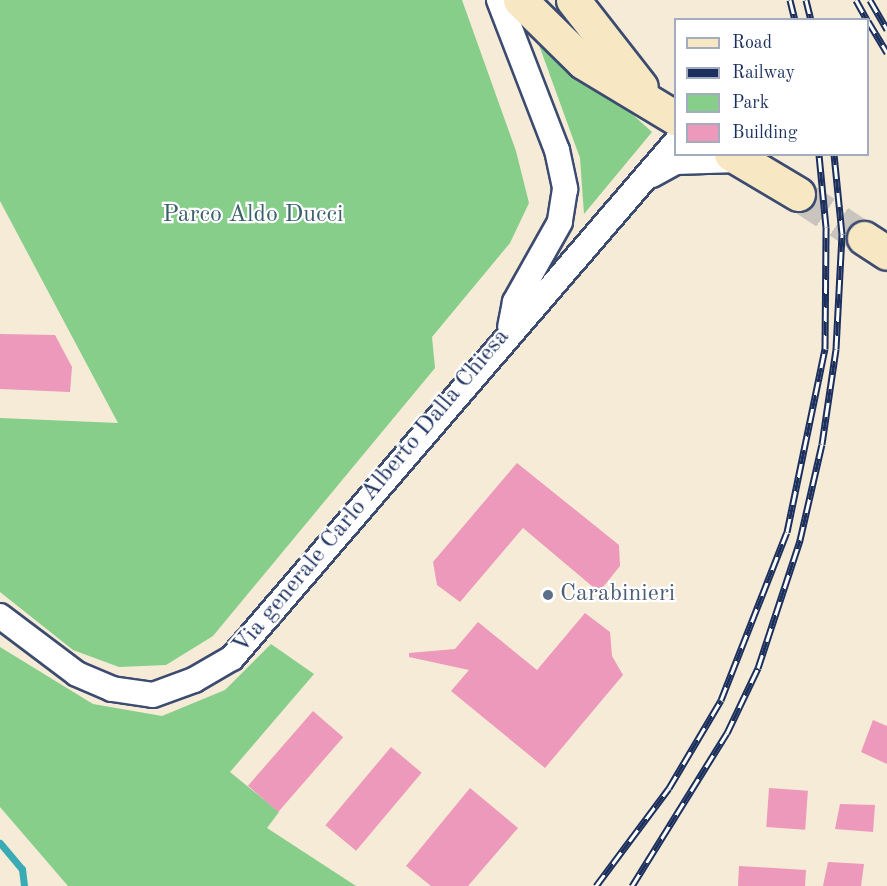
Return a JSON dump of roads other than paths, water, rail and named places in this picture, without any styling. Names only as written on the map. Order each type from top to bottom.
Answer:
[{"type":"main road","points":[[520,0],[583,62],[666,111]]},
{"type":"main road","points":[[573,0],[666,111]]},
{"type":"main road","points":[[735,157],[798,194]]},
{"type":"street","points":[[499,0],[557,150],[565,189],[560,222],[515,302],[509,332]]},
{"type":"street","name":"Via generale Carlo Alberto Dalla Chiesa","points":[[0,616],[77,675],[112,689],[153,695],[194,680],[232,658],[509,332],[674,143]]},
{"type":"street","name":"Via generale Carlo Alberto Dalla Chiesa","points":[[640,183],[675,162],[735,157]]},
{"type":"waterway","points":[[0,843],[22,869],[24,886]]},
{"type":"tunnel","points":[[798,194],[864,238]]},
{"type":"railway","points":[[790,0],[794,18]]},
{"type":"railway","points":[[806,0],[810,18]]},
{"type":"railway","points":[[856,0],[866,18]]},
{"type":"railway","points":[[870,0],[887,29]]},
{"type":"railway","points":[[869,23],[887,53]]},
{"type":"railway","points":[[596,886],[669,788],[721,700],[787,532],[825,349],[826,227],[819,156]]},
{"type":"railway","points":[[632,886],[727,733],[758,668],[800,540],[822,444],[836,349],[842,234],[834,156]]},
{"type":"place","name":"Carabinieri","points":[[548,595]]},
{"type":"park label","name":"Parco Aldo Ducci","points":[[253,216]]}]
